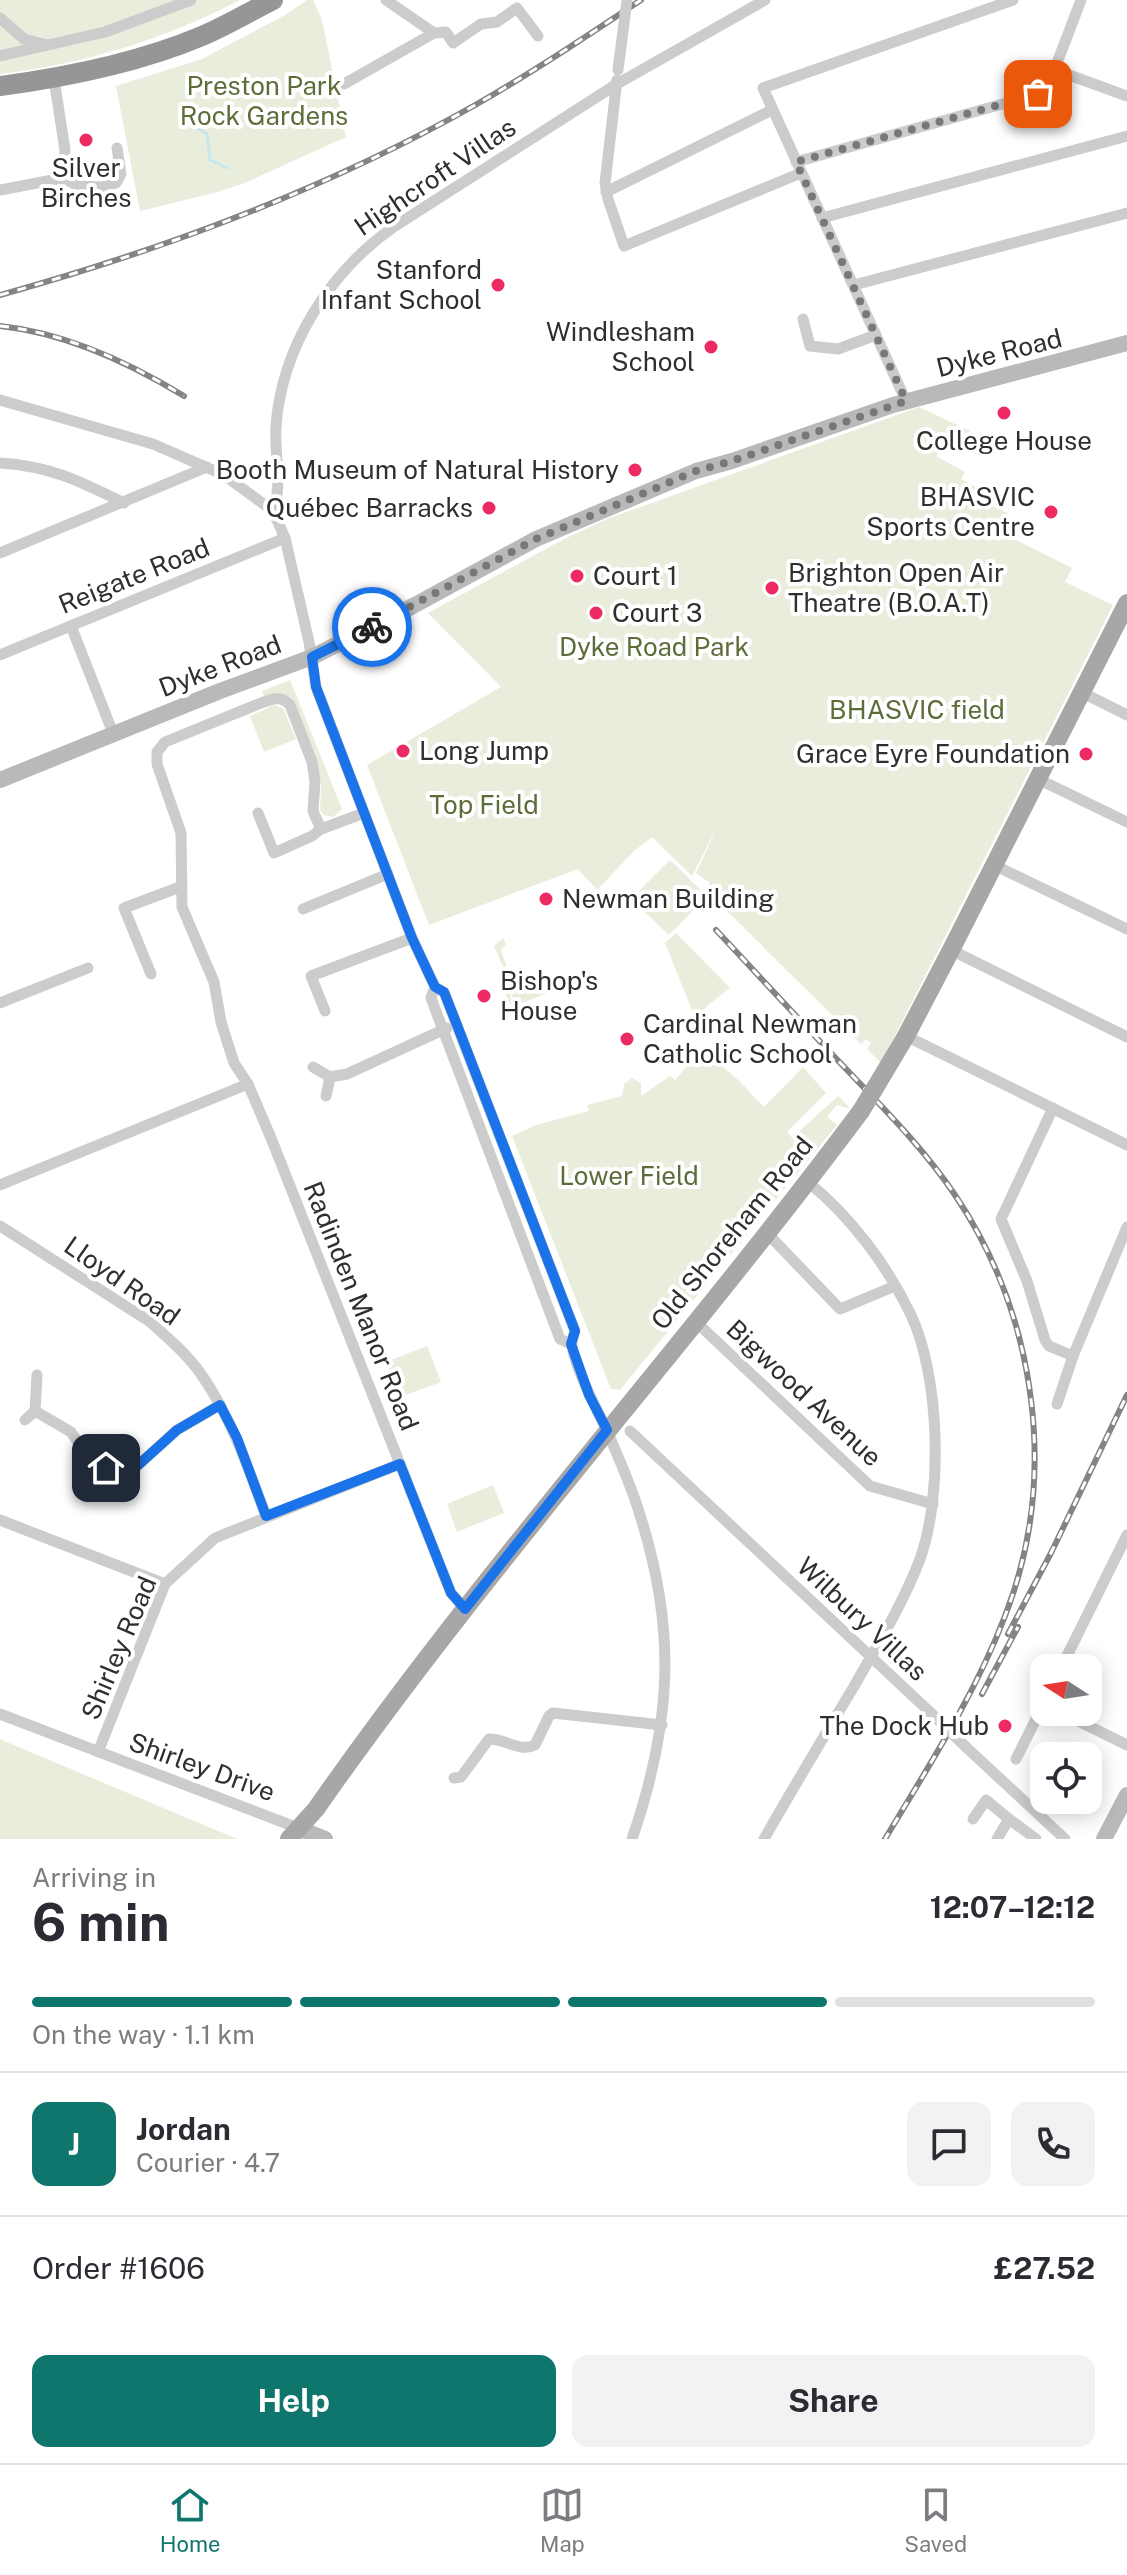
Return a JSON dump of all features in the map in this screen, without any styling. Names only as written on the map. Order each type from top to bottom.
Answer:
[{"type":"highway","points":[[0,86],[54,79],[135,59],[202,36],[273,0]]},
{"type":"main road","name":"Old Shoreham Road","points":[[294,1833],[316,1809],[465,1609],[808,1182],[861,1111],[906,1036],[1127,603]]},
{"type":"street","points":[[0,56],[105,32],[191,0]]},
{"type":"street","points":[[386,0],[434,33]]},
{"type":"street","points":[[627,0],[605,175],[606,192],[624,246],[798,167],[1038,94],[1053,86],[1061,72]]},
{"type":"street","name":"Highcroft Villas","points":[[273,511],[278,497],[276,433],[282,386],[303,333],[340,273],[362,251],[395,226],[617,84],[765,0]]},
{"type":"street","points":[[906,401],[763,88],[1013,0]]},
{"type":"street","points":[[1081,0],[1057,63],[1061,72],[1127,96]]},
{"type":"street","points":[[344,84],[434,33],[446,32],[453,43],[481,24],[497,22],[517,8],[538,36]]},
{"type":"street","points":[[0,18],[24,39],[51,46]]},
{"type":"street","points":[[54,79],[65,150],[63,178]]},
{"type":"street","points":[[606,192],[772,110]]},
{"type":"street","points":[[822,218],[1127,136]]},
{"type":"street","points":[[0,190],[63,178],[78,186],[102,187],[116,183],[121,174],[117,148]]},
{"type":"street","points":[[854,285],[1127,213]]},
{"type":"street","points":[[803,319],[810,346],[838,349],[876,335]]},
{"type":"street","name":"Dyke Road","points":[[0,780],[312,657],[556,530],[696,471],[906,401],[1127,343]]},
{"type":"street","points":[[0,400],[153,444],[207,467],[239,484],[273,511],[285,538],[316,687],[412,938],[435,987],[444,992],[575,1331],[571,1344],[589,1395],[607,1430],[639,1511],[658,1578],[664,1623],[662,1725],[652,1777],[632,1839]]},
{"type":"street","points":[[0,463],[67,475],[124,503]]},
{"type":"street","points":[[0,553],[207,467]]},
{"type":"street","name":"Reigate Road","points":[[0,655],[285,538]]},
{"type":"street","points":[[71,626],[113,733]]},
{"type":"street","points":[[1081,692],[1127,715]]},
{"type":"street","name":"Radinden Manor Road","points":[[321,829],[313,811],[315,781],[312,762],[290,705],[285,700],[271,699],[165,742],[158,749],[156,758],[181,833],[182,907],[218,993],[221,1022],[234,1063],[248,1084],[451,1593],[465,1609]]},
{"type":"street","points":[[1038,779],[1127,822]]},
{"type":"street","points":[[258,813],[274,853],[321,829],[364,813]]},
{"type":"street","points":[[994,865],[1127,929]]},
{"type":"street","points":[[303,909],[388,874]]},
{"type":"street","points":[[151,974],[124,908],[180,887]]},
{"type":"street","points":[[325,1011],[311,976],[412,938]]},
{"type":"street","points":[[951,950],[1127,1037]]},
{"type":"street","points":[[0,1003],[88,968]]},
{"type":"street","points":[[435,987],[431,998],[560,1339],[571,1344]]},
{"type":"street","points":[[313,1067],[330,1077],[347,1074],[457,1025]]},
{"type":"street","points":[[906,1036],[1127,1145]]},
{"type":"street","points":[[326,1096],[330,1077]]},
{"type":"street","points":[[0,1185],[248,1084]]},
{"type":"street","points":[[1053,1108],[1001,1219],[1027,1281],[1045,1340],[1049,1346],[1073,1356]]},
{"type":"street","points":[[764,1839],[892,1620],[920,1559],[933,1504],[933,1400],[911,1316],[895,1286],[855,1228],[808,1182]]},
{"type":"street","name":"Lloyd Road","points":[[0,1226],[149,1321],[171,1340],[200,1372],[220,1405],[237,1438],[266,1516]]},
{"type":"street","points":[[1057,1404],[1073,1356],[1126,1231]]},
{"type":"street","points":[[766,1232],[840,1309],[895,1286]]},
{"type":"street","name":"Bigwood Avenue","points":[[695,1321],[870,1486],[933,1504]]},
{"type":"street","points":[[25,1420],[35,1411],[37,1375]]},
{"type":"street","points":[[35,1411],[71,1432],[88,1457],[106,1468],[121,1472],[136,1467],[177,1430],[220,1405]]},
{"type":"street","name":"Wilbury Villas","points":[[630,1431],[1065,1839]]},
{"type":"street","name":"Shirley Road","points":[[98,1752],[165,1584],[215,1538],[400,1464]]},
{"type":"street","points":[[0,1520],[165,1584]]},
{"type":"street","points":[[1068,1654],[1127,1535]]},
{"type":"street","points":[[454,1778],[461,1777],[489,1739],[524,1748],[535,1745],[553,1713],[662,1725]]},
{"type":"street","name":"Shirley Drive","points":[[0,1714],[294,1833]]},
{"type":"street","points":[[1016,1759],[1033,1726]]},
{"type":"street","points":[[1088,1726],[1127,1745]]},
{"type":"street","points":[[1104,1839],[1127,1795]]},
{"type":"street","points":[[973,1819],[986,1800],[1036,1839]]},
{"type":"street","points":[[997,1839],[1009,1819]]},
{"type":"street","points":[[294,1833],[325,1839]]},
{"type":"green space","points":[[0,0],[240,0],[183,27],[123,48],[62,64],[0,74]]},
{"type":"green space","name":"Preston Park Rock Gardens","points":[[307,0],[313,0],[322,20],[346,137],[247,182],[140,211],[116,86],[202,59]]},
{"type":"green space","points":[[919,407],[970,431],[936,456],[965,472],[961,479],[991,495],[988,503],[1009,514],[1000,532],[1072,568],[1065,582],[1113,605],[881,1063],[867,1049],[871,1043],[866,1039],[861,1044],[705,889],[710,883],[696,873],[718,825],[692,876],[652,837],[634,851],[597,890],[578,869],[429,925],[367,765],[501,687],[428,613],[607,519]]},
{"type":"green space","points":[[290,680],[342,809],[333,817],[324,815],[320,810],[321,786],[317,762],[293,701],[264,697],[262,691]]},
{"type":"green space","points":[[274,705],[283,708],[296,739],[264,752],[250,716]]},
{"type":"green space","points":[[670,860],[707,896],[669,935],[631,899]]},
{"type":"green space","points":[[676,933],[730,988],[707,1006],[696,1020],[665,943]]},
{"type":"green space","points":[[503,938],[506,944],[501,950],[512,982],[510,1001],[514,991],[545,980],[550,992],[505,1010],[510,1004],[499,978],[506,973],[494,946]]},
{"type":"green space","name":"Lower Field","points":[[696,1056],[725,1069],[764,1107],[803,1067],[826,1093],[787,1132],[792,1138],[838,1096],[851,1109],[837,1105],[827,1117],[837,1125],[620,1390],[611,1389],[512,1136],[536,1125],[589,1111],[587,1105],[622,1096],[624,1084],[632,1078],[641,1083],[641,1096],[670,1076],[675,1080]]},
{"type":"green space","points":[[427,1346],[441,1382],[400,1397],[386,1362]]},
{"type":"green space","points":[[493,1485],[504,1513],[457,1532],[447,1504]]},
{"type":"green space","points":[[0,1738],[2,1740],[237,1839],[0,1839]]},
{"type":"waterway","points":[[193,105],[195,122],[207,134],[210,160],[227,168]]},
{"type":"railway","points":[[0,295],[184,237],[304,190],[363,163],[498,92],[641,0]]},
{"type":"railway","points":[[0,326],[49,335],[96,351],[184,396]]},
{"type":"railway","points":[[716,930],[918,1146],[943,1178],[983,1242],[1005,1293],[1021,1345],[1031,1400],[1035,1454],[1032,1509],[1022,1563],[1005,1616],[980,1674],[885,1839]]},
{"type":"railway","points":[[1008,1634],[1127,1395]]},
{"type":"railway","points":[[982,1694],[1018,1627]]},
{"type":"way so far","points":[[372,627],[556,530],[696,471],[906,401],[796,162],[1038,94]]},
{"type":"place","name":"Silver Birches","points":[[86,140]]},
{"type":"place","name":"Stanford Infant School","points":[[498,285]]},
{"type":"place","name":"Windlesham School","points":[[711,347]]},
{"type":"place","name":"College House","points":[[1004,413]]},
{"type":"place","name":"Booth Museum of Natural History","points":[[635,470]]},
{"type":"place","name":"Québec Barracks","points":[[489,508]]},
{"type":"place","name":"BHASVIC Sports Centre","points":[[1051,512]]},
{"type":"place","name":"Court 1","points":[[577,576]]},
{"type":"place","name":"Brighton Open Air Theatre (B.O.A.T)","points":[[772,588]]},
{"type":"place","name":"Court 3","points":[[596,613]]},
{"type":"place","name":"Long Jump","points":[[403,751]]},
{"type":"place","name":"Grace Eyre Foundation","points":[[1086,754]]},
{"type":"place","name":"Newman Building","points":[[546,899]]},
{"type":"place","name":"Bishop's House","points":[[484,996]]},
{"type":"place","name":"Cardinal Newman Catholic School","points":[[627,1039]]},
{"type":"place","name":"The Dock Hub","points":[[1005,1726]]},
{"type":"route","points":[[106,1468],[121,1472],[136,1467],[177,1430],[220,1405],[237,1438],[266,1516],[400,1464],[451,1593],[465,1609],[607,1430],[589,1395],[571,1344],[575,1331],[457,1025],[444,992],[435,987],[412,938],[313,677],[312,657],[372,627]]},
{"type":"park label","name":"Dyke Road Park","points":[[654,647]]},
{"type":"park label","name":"BHASVIC field","points":[[917,710]]},
{"type":"park label","name":"Top Field","points":[[484,805]]}]
